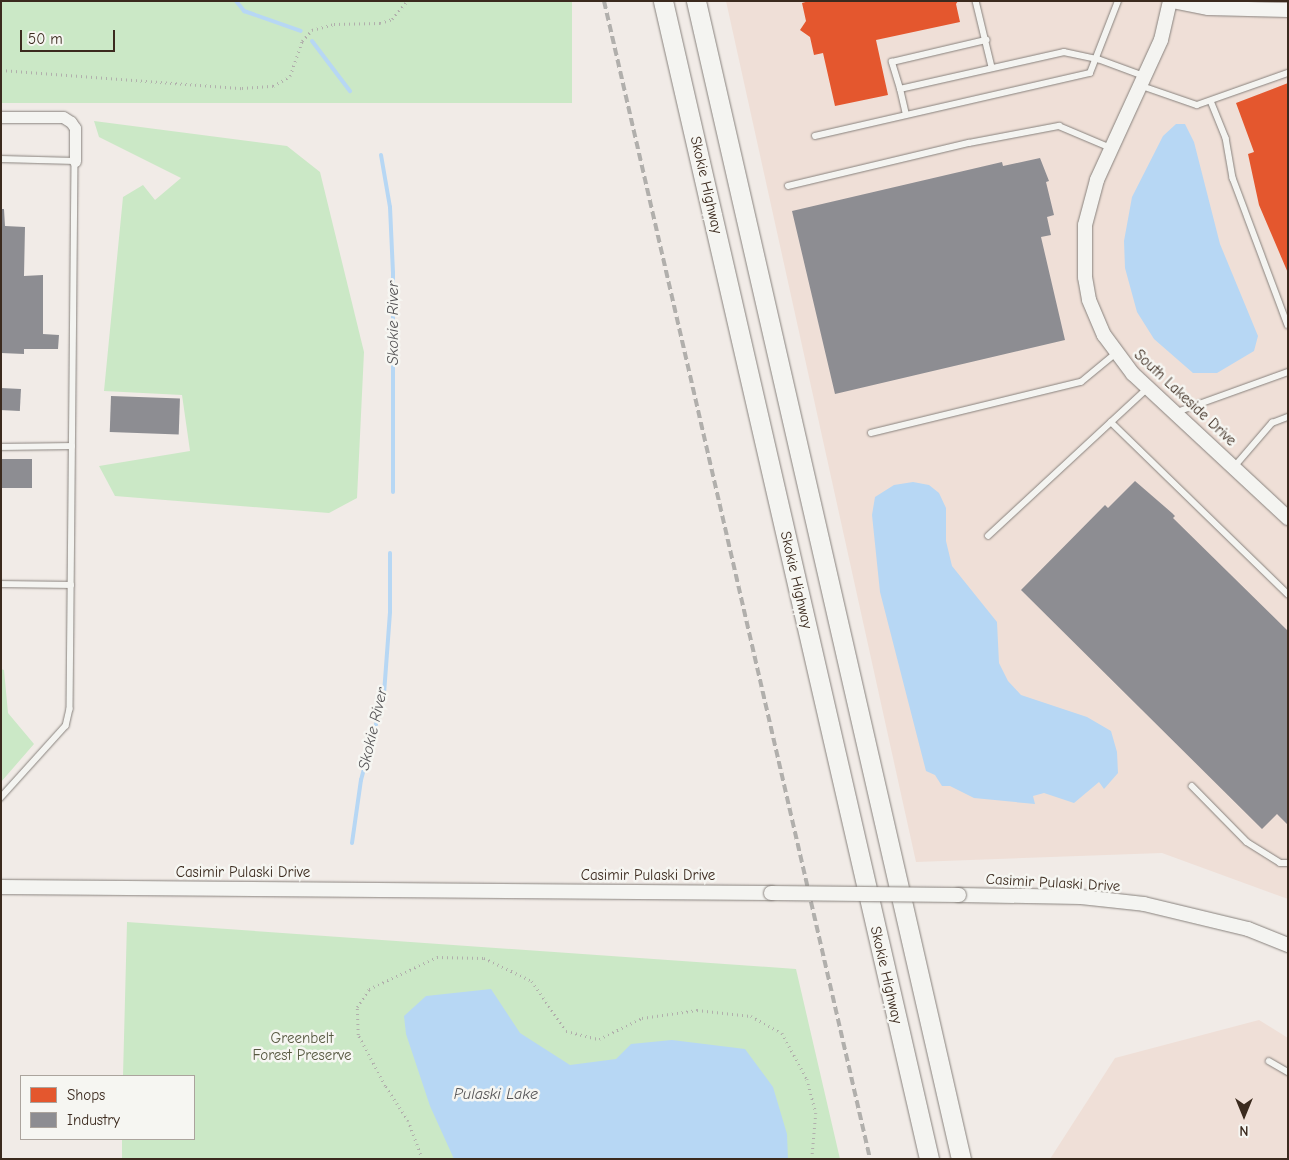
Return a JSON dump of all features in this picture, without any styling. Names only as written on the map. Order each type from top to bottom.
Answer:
[{"type":"highway","name":"Skokie Highway","points":[[663,1],[929,1159]]},
{"type":"highway","name":"Skokie Highway","points":[[696,1],[961,1159]]},
{"type":"street","points":[[1171,1],[1208,8],[1279,8]]},
{"type":"street","name":"South Lakeside Drive","points":[[1171,1],[1161,40],[1144,81],[1097,180],[1085,225],[1084,251],[1089,300],[1115,354],[1288,518]]},
{"type":"street","points":[[1,117],[63,118],[71,122],[75,128],[75,160]]},
{"type":"street","name":"Casimir Pulaski Drive","points":[[1,887],[1081,897],[1144,904],[1248,929],[1288,945]]},
{"type":"lane","points":[[976,1],[992,67]]},
{"type":"lane","points":[[815,136],[1090,73],[1098,59],[1118,1]]},
{"type":"lane","points":[[906,115],[892,62],[986,40]]},
{"type":"lane","points":[[900,90],[992,67],[1064,52],[1098,59],[1197,105],[1288,73]]},
{"type":"lane","points":[[1211,101],[1226,138],[1233,178],[1288,324]]},
{"type":"lane","points":[[788,186],[969,143],[1059,126],[1111,148]]},
{"type":"lane","points":[[1,159],[75,160],[70,709],[66,726],[1,798]]},
{"type":"lane","points":[[871,433],[1080,382],[1115,354]]},
{"type":"lane","points":[[1177,412],[1288,372]]},
{"type":"lane","points":[[988,536],[1149,386]]},
{"type":"lane","points":[[1235,466],[1272,423],[1288,417]]},
{"type":"lane","points":[[1111,422],[1288,594]]},
{"type":"lane","points":[[1,447],[72,446]]},
{"type":"lane","points":[[1,584],[70,585]]},
{"type":"lane","points":[[1192,786],[1247,842],[1280,863],[1288,863]]},
{"type":"lane","points":[[1269,1061],[1288,1072]]},
{"type":"path","points":[[1,70],[242,88],[273,86],[290,76],[302,41],[312,30],[334,24],[380,23],[392,19],[407,1]]},
{"type":"path","points":[[422,1159],[408,1121],[358,1035],[357,1007],[369,989],[437,957],[484,958],[532,981],[566,1031],[599,1039],[642,1018],[697,1010],[751,1016],[782,1033],[807,1079],[816,1113],[812,1159]]},
{"type":"shaded area","points":[[726,1],[1288,1],[1288,899],[1162,853],[916,862]]},
{"type":"shaded area","points":[[1259,1020],[1288,1038],[1288,1159],[1050,1159],[1115,1058]]},
{"type":"green space","points":[[1,1],[572,1],[572,103],[1,103]]},
{"type":"green space","points":[[94,121],[287,146],[320,172],[364,352],[357,498],[329,513],[115,496],[99,466],[190,451],[182,395],[104,391],[123,197],[143,185],[155,200],[181,178],[99,137]]},
{"type":"green space","points":[[1,669],[4,670],[8,713],[34,744],[1,782]]},
{"type":"green space","name":"Greenbelt Forest Preserve","points":[[127,922],[796,969],[840,1159],[122,1159],[122,1140],[195,1140],[195,1075],[123,1075]]},
{"type":"water","points":[[1176,124],[1185,124],[1194,142],[1220,244],[1258,336],[1254,351],[1217,373],[1193,373],[1154,339],[1137,312],[1125,268],[1124,241],[1132,197],[1163,136]]},
{"type":"water","points":[[913,482],[929,485],[939,493],[946,508],[946,541],[952,566],[997,622],[999,663],[1008,681],[1021,695],[1087,717],[1111,731],[1117,752],[1118,773],[1104,789],[1099,782],[1074,803],[1044,793],[1033,796],[1035,804],[974,798],[950,786],[942,786],[935,775],[926,771],[880,592],[872,515],[875,497],[894,485]]},
{"type":"water","name":"Pulaski Lake","points":[[491,989],[520,1033],[570,1065],[616,1059],[631,1044],[672,1040],[745,1049],[773,1087],[787,1134],[788,1159],[454,1159],[430,1106],[406,1034],[404,1016],[426,996]]},
{"type":"building: Shops","points":[[809,1],[958,1],[956,4],[960,22],[876,40],[888,95],[835,106],[823,53],[814,55],[810,37],[800,30],[806,21],[802,3]]},
{"type":"building: Shops","points":[[1288,83],[1288,273],[1259,205],[1248,154],[1254,152],[1236,103]]},
{"type":"building: Industry","points":[[1040,158],[1049,181],[1046,182],[1054,215],[1047,217],[1051,235],[1041,237],[1065,340],[835,394],[792,211],[1002,162],[1003,166]]},
{"type":"building: Industry","points":[[1,209],[4,209],[5,226],[25,227],[24,276],[43,275],[43,334],[59,335],[58,349],[24,349],[24,354],[1,353]]},
{"type":"building: Industry","points":[[1,388],[21,389],[20,411],[1,410]]},
{"type":"building: Industry","points":[[111,396],[180,398],[179,434],[110,432]]},
{"type":"building: Industry","points":[[1,459],[32,459],[32,488],[1,488]]},
{"type":"building: Industry","points":[[1135,481],[1172,513],[1175,516],[1173,518],[1288,631],[1288,825],[1277,814],[1262,829],[1021,590],[1105,505],[1108,508]]},
{"type":"waterway","name":"Skokie River","points":[[236,1],[244,11],[301,31]]},
{"type":"waterway","name":"Skokie River","points":[[312,41],[350,91]]},
{"type":"waterway","name":"Skokie River","points":[[381,155],[390,207],[393,272],[393,492]]},
{"type":"waterway","name":"Skokie River","points":[[352,843],[361,780],[384,694],[390,612],[390,553]]},
{"type":"railway","points":[[604,1],[870,1159]]}]
